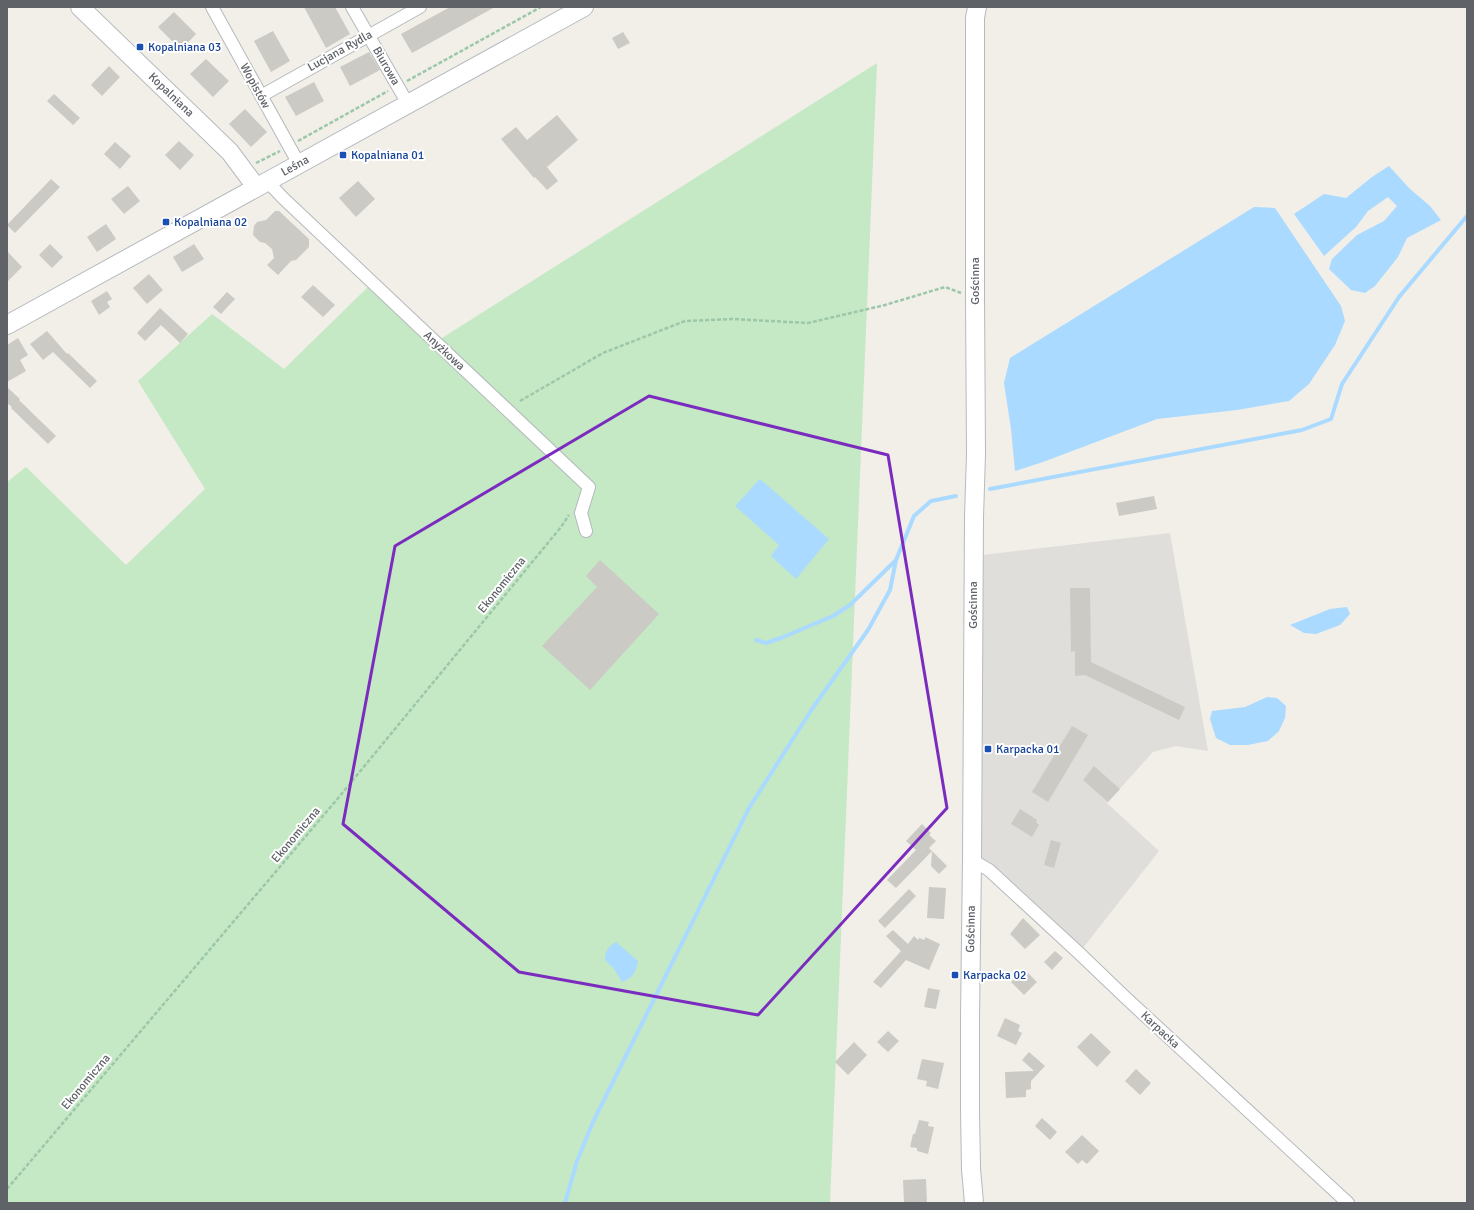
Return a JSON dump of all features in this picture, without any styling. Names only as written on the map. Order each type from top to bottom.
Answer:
[{"type":"main road","name":"Kopalniana","points":[[80,7],[262,184]]},
{"type":"main road","name":"Leśna","points":[[7,325],[584,7]]},
{"type":"main road","name":"Gościnna","points":[[974,1203],[970,1111],[977,7]]},
{"type":"street","name":"Wopistów","points":[[212,7],[298,164]]},
{"type":"street","name":"Biurowa","points":[[352,7],[408,104]]},
{"type":"street","name":"Lucjana Rydla","points":[[261,96],[420,7]]},
{"type":"street","name":"Anyżkowa","points":[[262,184],[283,198],[589,487],[581,512],[586,531]]},
{"type":"street","name":"Karpacka","points":[[972,860],[989,870],[1000,880],[1348,1203]]},
{"type":"path","points":[[520,401],[603,353],[685,321],[733,319],[808,323],[885,305],[945,287],[975,297]]},
{"type":"path","name":"Ekonomiczna","points":[[7,1189],[334,803],[570,515]]},
{"type":"highlighted area","points":[[649,396],[888,455],[947,808],[758,1015],[519,972],[343,824],[395,546]]},
{"type":"shaded area","points":[[1170,533],[1208,751],[1176,746],[1153,752],[1107,803],[1159,851],[1079,953],[972,860],[974,556]]},
{"type":"green space","points":[[877,63],[830,1203],[7,1203],[7,482],[26,467],[126,565],[205,489],[138,381],[212,314],[284,369],[370,285],[431,345]]},
{"type":"water","points":[[1389,166],[1410,189],[1430,206],[1441,220],[1407,238],[1398,257],[1375,286],[1365,293],[1351,290],[1329,269],[1332,259],[1357,235],[1384,221],[1397,206],[1388,197],[1368,211],[1356,227],[1324,256],[1294,214],[1324,194],[1346,198],[1372,177]]},
{"type":"water","points":[[1254,207],[1275,208],[1341,306],[1345,321],[1335,345],[1309,384],[1289,401],[1237,410],[1157,419],[1015,471],[1011,429],[1004,383],[1010,358]]},
{"type":"water","points":[[760,479],[829,539],[796,579],[771,556],[779,545],[735,506]]},
{"type":"water","points":[[1347,607],[1350,614],[1340,625],[1316,634],[1304,633],[1290,625],[1330,609]]},
{"type":"water","points":[[1267,697],[1277,698],[1286,706],[1285,718],[1279,731],[1268,741],[1248,745],[1230,745],[1216,738],[1210,719],[1212,711],[1245,707]]},
{"type":"water","points":[[616,942],[638,961],[633,974],[629,979],[622,982],[614,969],[605,960],[608,950]]},
{"type":"building","points":[[304,7],[335,7],[350,34],[326,48]]},
{"type":"building","points":[[450,7],[495,7],[412,53],[401,34]]},
{"type":"building","points":[[174,12],[196,34],[181,50],[158,27]]},
{"type":"building","points":[[273,31],[290,61],[271,72],[254,41]]},
{"type":"building","points":[[623,32],[630,43],[618,49],[612,38]]},
{"type":"building","points":[[369,52],[380,70],[350,86],[340,67]]},
{"type":"building","points":[[206,59],[229,81],[213,97],[190,74]]},
{"type":"building","points":[[109,66],[120,77],[102,96],[91,85]]},
{"type":"building","points":[[314,82],[324,101],[296,116],[285,97]]},
{"type":"building","points":[[54,94],[80,118],[73,125],[47,101]]},
{"type":"building","points":[[245,109],[267,132],[251,147],[229,124]]},
{"type":"building","points":[[557,115],[578,140],[547,167],[558,181],[547,190],[535,177],[534,178],[501,139],[516,127],[527,140]]},
{"type":"building","points":[[179,141],[194,155],[180,170],[165,155]]},
{"type":"building","points":[[115,142],[131,156],[120,169],[104,154]]},
{"type":"building","points":[[51,179],[60,187],[15,233],[7,225]]},
{"type":"building","points":[[358,181],[375,199],[356,217],[339,198]]},
{"type":"building","points":[[128,186],[140,201],[124,214],[111,199]]},
{"type":"building","points":[[275,211],[279,211],[309,239],[309,247],[296,260],[291,261],[278,275],[267,265],[274,258],[272,249],[265,243],[260,242],[253,235],[254,226],[257,222],[266,220]]},
{"type":"building","points":[[106,224],[116,239],[97,252],[87,237]]},
{"type":"building","points":[[50,244],[63,257],[52,268],[39,255]]},
{"type":"building","points":[[194,244],[204,259],[182,272],[173,257]]},
{"type":"building","points":[[7,251],[22,267],[7,282]]},
{"type":"building","points":[[149,274],[163,290],[147,304],[133,288]]},
{"type":"building","points":[[313,285],[335,305],[323,317],[301,297]]},
{"type":"building","points":[[107,291],[112,299],[107,302],[110,307],[99,315],[91,301]]},
{"type":"building","points":[[227,292],[235,299],[221,314],[213,307]]},
{"type":"building","points":[[160,308],[188,334],[180,343],[161,325],[145,341],[137,333]]},
{"type":"building","points":[[47,331],[67,354],[68,353],[97,381],[90,388],[53,352],[43,360],[30,344]]},
{"type":"building","points":[[18,338],[28,355],[20,360],[26,371],[7,382],[7,345]]},
{"type":"building","points":[[7,387],[56,436],[48,444],[7,403]]},
{"type":"building","points":[[1154,496],[1157,509],[1119,516],[1116,503]]},
{"type":"building","points":[[600,560],[659,614],[590,690],[542,646],[597,587],[586,576]]},
{"type":"building","points":[[1070,588],[1090,588],[1091,662],[1185,707],[1179,720],[1085,675],[1075,676],[1075,651],[1071,652]]},
{"type":"building","points":[[1072,726],[1088,735],[1048,802],[1032,792]]},
{"type":"building","points":[[1094,766],[1120,789],[1108,802],[1083,780]]},
{"type":"building","points":[[1020,809],[1037,820],[1036,822],[1039,825],[1032,837],[1011,824]]},
{"type":"building","points":[[922,824],[931,833],[929,835],[936,841],[929,848],[932,851],[896,888],[887,880],[916,850],[906,841]]},
{"type":"building","points":[[1051,840],[1061,843],[1054,868],[1044,865]]},
{"type":"building","points":[[932,851],[947,866],[939,874],[931,866]]},
{"type":"building","points":[[929,887],[946,888],[944,919],[927,918]]},
{"type":"building","points":[[909,889],[916,896],[885,928],[878,921]]},
{"type":"building","points":[[1023,918],[1040,935],[1025,949],[1010,934]]},
{"type":"building","points":[[893,930],[908,944],[914,936],[918,940],[919,938],[925,940],[925,937],[940,944],[929,970],[906,960],[881,988],[873,982],[901,951],[886,936]]},
{"type":"building","points":[[1055,951],[1063,958],[1052,970],[1044,962]]},
{"type":"building","points":[[1024,969],[1037,982],[1024,995],[1011,982]]},
{"type":"building","points":[[928,988],[940,990],[936,1009],[924,1007]]},
{"type":"building","points":[[1005,1018],[1020,1025],[1018,1031],[1022,1033],[1016,1045],[997,1036]]},
{"type":"building","points":[[888,1031],[899,1041],[888,1052],[877,1042]]},
{"type":"building","points":[[1091,1033],[1111,1052],[1097,1067],[1077,1047]]},
{"type":"building","points":[[854,1042],[867,1055],[848,1075],[835,1062]]},
{"type":"building","points":[[1029,1052],[1045,1066],[1031,1081],[1031,1089],[1026,1090],[1026,1097],[1006,1098],[1005,1072],[1034,1071],[1022,1060]]},
{"type":"building","points":[[922,1059],[944,1063],[938,1089],[926,1086],[927,1081],[917,1079]]},
{"type":"building","points":[[1136,1069],[1151,1083],[1140,1095],[1125,1081]]},
{"type":"building","points":[[1042,1118],[1057,1132],[1050,1140],[1035,1126]]},
{"type":"building","points":[[919,1120],[929,1122],[928,1126],[934,1127],[928,1154],[917,1151],[917,1148],[910,1147],[913,1134],[915,1134]]},
{"type":"building","points":[[1082,1135],[1099,1151],[1087,1164],[1082,1160],[1078,1164],[1065,1152]]},
{"type":"building","points":[[926,1179],[927,1203],[904,1203],[903,1180]]},
{"type":"waterway","points":[[990,489],[1302,430],[1331,419],[1342,384],[1399,297],[1467,216]]},
{"type":"waterway","points":[[565,1203],[577,1161],[593,1122],[749,808],[812,709],[868,630],[890,590],[896,560],[914,516],[931,501],[956,496]]},
{"type":"waterway","points":[[756,640],[766,643],[833,616],[850,605],[896,560]]},
{"type":"place","name":"Kopalniana 03","points":[[140,47]]},
{"type":"place","name":"Kopalniana 01","points":[[343,155]]},
{"type":"place","name":"Kopalniana 02","points":[[166,222]]},
{"type":"place","name":"Karpacka 01","points":[[988,749]]},
{"type":"place","name":"Karpacka 02","points":[[955,975]]}]
